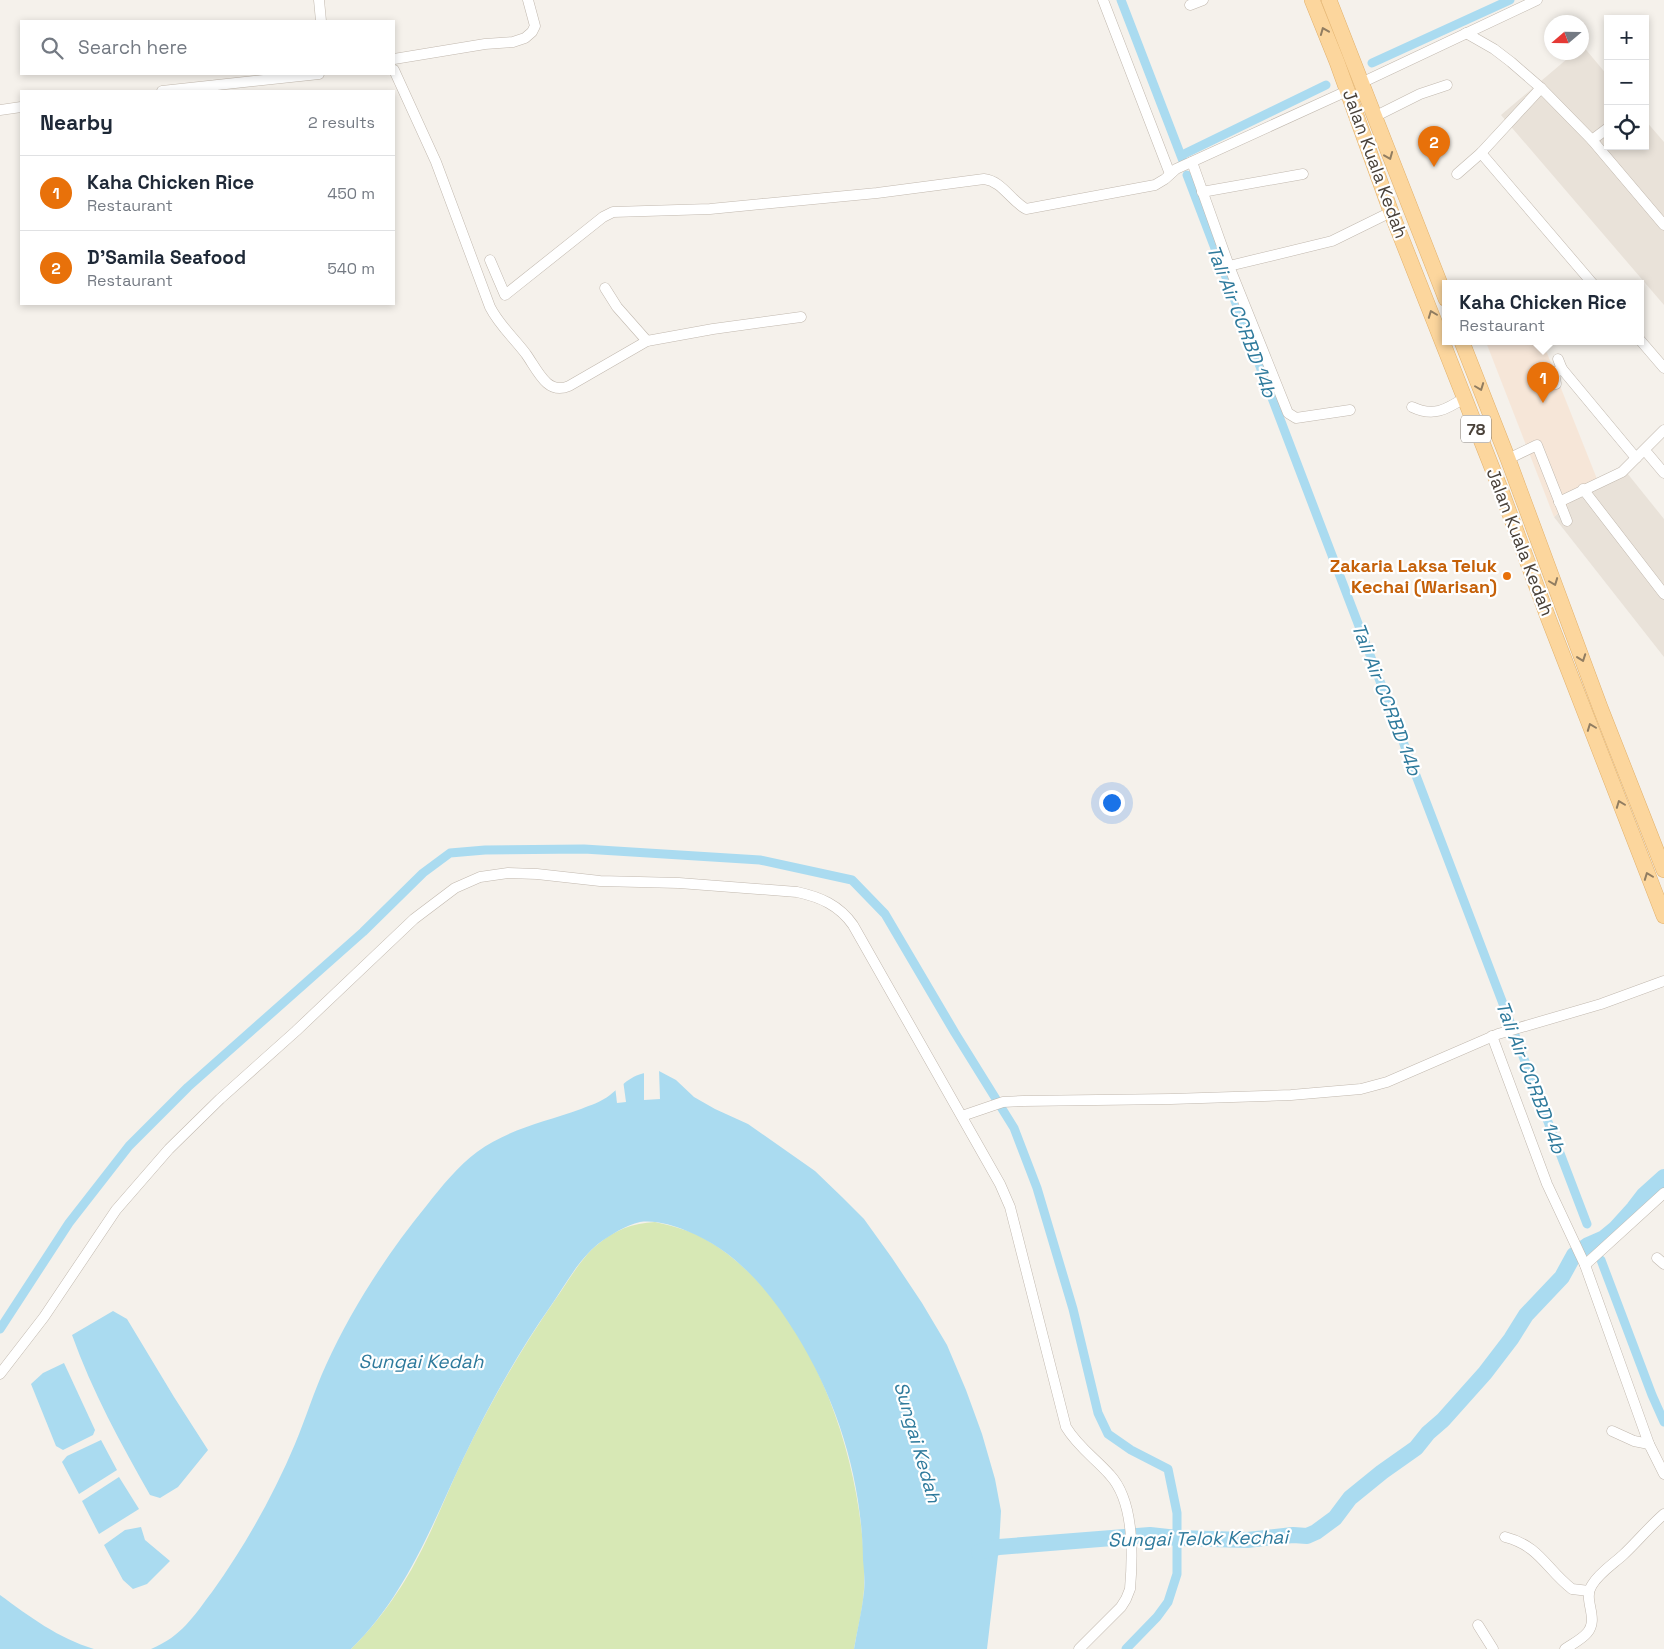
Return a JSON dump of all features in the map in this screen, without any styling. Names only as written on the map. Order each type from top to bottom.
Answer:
[{"type":"main road","name":"Jalan Kuala Kedah","points":[[1312,0],[1344,60],[1360,81],[1442,290]]},
{"type":"main road","name":"Jalan Kuala Kedah","points":[[1328,0],[1344,60],[1346,88],[1391,212],[1442,342]]},
{"type":"main road","name":"Jalan Kuala Kedah","points":[[1443,345],[1664,916]]},
{"type":"main road","name":"Jalan Kuala Kedah","points":[[1463,345],[1566,612],[1600,707],[1664,870]]},
{"type":"main road","points":[[1549,620],[1566,612]]},
{"type":"main road","points":[[1632,835],[1646,823]]},
{"type":"street","points":[[319,0],[322,20]]},
{"type":"street","points":[[395,59],[485,44],[513,42],[525,38],[532,32],[535,26],[528,0]]},
{"type":"street","points":[[1104,0],[1173,171]]},
{"type":"street","points":[[1190,5],[1203,0]]},
{"type":"street","points":[[1360,81],[1537,0]]},
{"type":"street","points":[[1466,33],[1494,49],[1541,88],[1592,140],[1664,225]]},
{"type":"street","points":[[395,72],[436,162],[490,307],[500,324],[547,383],[564,389],[647,342],[712,329],[801,316]]},
{"type":"street","points":[[171,90],[310,75]]},
{"type":"street","points":[[1374,117],[1420,94],[1447,85]]},
{"type":"street","points":[[490,260],[505,294],[603,217],[613,212],[710,209],[877,193],[984,179],[998,183],[1020,206],[1026,209],[1154,185],[1165,179],[1173,171],[1346,88]]},
{"type":"street","points":[[1457,174],[1481,153],[1541,88]]},
{"type":"street","points":[[0,110],[20,107]]},
{"type":"street","points":[[1592,140],[1604,131]]},
{"type":"street","points":[[1481,153],[1590,280]]},
{"type":"street","points":[[1190,163],[1288,413],[1296,418],[1350,410]]},
{"type":"street","points":[[1202,192],[1303,174]]},
{"type":"street","points":[[1229,266],[1332,241],[1391,212]]},
{"type":"street","points":[[604,288],[617,307],[647,342]]},
{"type":"street","points":[[1644,345],[1664,368]]},
{"type":"street","points":[[1558,359],[1562,369],[1636,458]]},
{"type":"street","points":[[1556,384],[1554,373],[1562,369]]},
{"type":"street","points":[[1412,407],[1422,411],[1440,411],[1449,408],[1464,398]]},
{"type":"street","points":[[1559,502],[1622,472],[1664,430]]},
{"type":"street","points":[[1508,459],[1537,445],[1567,521]]},
{"type":"street","points":[[1648,454],[1664,473]]},
{"type":"street","points":[[1583,489],[1664,594]]},
{"type":"street","points":[[0,1374],[44,1317],[121,1204],[169,1149],[220,1099],[296,1031],[414,919],[455,888],[480,877],[508,873],[537,874],[600,881],[797,892],[813,896],[832,904],[848,917],[1000,1184],[1010,1207],[1066,1427],[1074,1440],[1103,1467],[1118,1485],[1123,1496],[1130,1526],[1130,1589],[1126,1599],[1079,1649]]},
{"type":"street","points":[[962,1116],[1003,1102],[1292,1095],[1361,1089],[1387,1082],[1495,1035],[1524,1025],[1602,1004],[1664,981]]},
{"type":"street","points":[[1495,1035],[1547,1184],[1574,1238],[1649,1444],[1664,1474]]},
{"type":"street","points":[[1583,1261],[1664,1193]]},
{"type":"street","points":[[1612,1431],[1634,1442],[1649,1444]]},
{"type":"street","points":[[1565,1649],[1579,1640],[1590,1629],[1592,1616],[1588,1598],[1589,1590],[1595,1580],[1664,1514]]},
{"type":"street","points":[[1505,1537],[1522,1542],[1531,1548],[1572,1589],[1589,1590]]},
{"type":"street","points":[[1478,1625],[1493,1649]]},
{"type":"shaded area","points":[[1589,53],[1604,71],[1604,150],[1649,150],[1649,125],[1664,142],[1664,305],[1644,280],[1501,115],[1566,60],[1589,60]]},
{"type":"shaded area","points":[[1487,345],[1538,345],[1547,353],[1597,479],[1554,517]]},
{"type":"shaded area","points":[[1623,468],[1664,519],[1664,657],[1554,517],[1597,479]]},
{"type":"green space","points":[[655,1222],[681,1229],[705,1239],[743,1267],[776,1303],[804,1346],[827,1393],[844,1443],[856,1493],[863,1543],[864,1589],[854,1649],[351,1649],[379,1618],[412,1569],[484,1417],[518,1357],[574,1271],[591,1251],[610,1235],[631,1226]]},
{"type":"water","name":"Sungai Kedah","points":[[659,1071],[676,1080],[694,1097],[748,1124],[815,1171],[864,1219],[922,1303],[947,1345],[982,1434],[995,1479],[1001,1511],[999,1547],[987,1649],[854,1649],[864,1588],[862,1530],[858,1500],[845,1442],[824,1387],[811,1360],[786,1318],[774,1302],[735,1260],[704,1239],[687,1231],[658,1222],[640,1222],[618,1231],[591,1250],[572,1274],[526,1343],[493,1400],[416,1559],[402,1583],[370,1629],[351,1649],[151,1649],[171,1638],[186,1625],[199,1610],[236,1557],[277,1483],[295,1444],[322,1375],[347,1323],[371,1282],[398,1243],[450,1177],[477,1152],[501,1137],[596,1103],[632,1078],[643,1073]]},
{"type":"water","points":[[113,1311],[127,1319],[208,1450],[178,1487],[160,1498],[150,1495],[128,1456],[98,1397],[72,1335]]},
{"type":"water","points":[[64,1363],[95,1430],[93,1435],[63,1450],[56,1446],[31,1384],[43,1373]]},
{"type":"water","points":[[101,1440],[117,1470],[79,1494],[62,1462],[67,1456]]},
{"type":"water","points":[[119,1477],[139,1509],[99,1534],[82,1501]]},
{"type":"water","points":[[141,1527],[145,1540],[170,1561],[147,1584],[133,1589],[123,1580],[104,1545],[125,1530]]},
{"type":"water","points":[[0,1595],[56,1633],[94,1649],[0,1649]]},
{"type":"pier","points":[[644,1069],[659,1069],[660,1099],[644,1100]]},
{"type":"pier","points":[[623,1080],[626,1102],[617,1103],[615,1086]]},
{"type":"waterway","points":[[1121,0],[1183,161]]},
{"type":"waterway","points":[[1372,63],[1510,0]]},
{"type":"waterway","points":[[1182,155],[1326,85]]},
{"type":"waterway","name":"Tali Air CCRBD 14b","points":[[1187,175],[1587,1224]]},
{"type":"waterway","points":[[0,1329],[69,1223],[129,1146],[188,1087],[363,932],[423,873],[450,853],[485,850],[584,849],[760,860],[852,880],[885,914],[1014,1128],[1037,1188],[1073,1309],[1098,1413],[1108,1434],[1131,1450],[1168,1469],[1177,1513],[1177,1574],[1168,1602],[1157,1617],[1126,1649]]},
{"type":"waterway","name":"Sungai Telok Kechai","points":[[979,1552],[999,1547],[1150,1535],[1177,1538],[1247,1540],[1293,1535],[1307,1536],[1316,1532],[1335,1518],[1350,1498],[1416,1448],[1485,1373],[1511,1339],[1526,1315],[1562,1277],[1574,1255],[1588,1245],[1604,1238],[1615,1229],[1644,1195],[1664,1177]]},
{"type":"waterway","name":"Tali Air CCRBD 14b","points":[[1601,1260],[1664,1422]]},
{"type":"place","name":"D'Samila Seafood","points":[[1434,167]]},
{"type":"place","name":"Kaha Chicken Rice","points":[[1543,403]]},
{"type":"place","name":"Zakaria Laksa Teluk Kechai (Warisan)","points":[[1507,576]]}]
